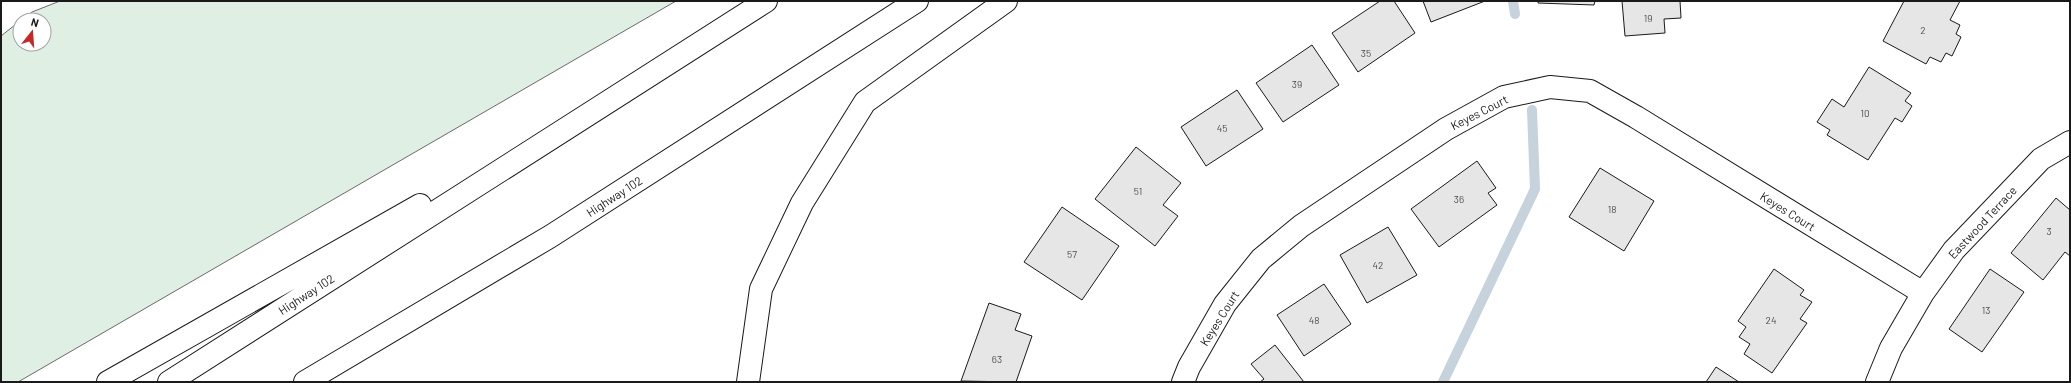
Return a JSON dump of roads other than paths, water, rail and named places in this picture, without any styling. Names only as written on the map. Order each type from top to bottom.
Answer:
[{"type":"main road","name":"Highway 102","points":[[169,382],[766,1]]},
{"type":"main road","name":"Highway 102","points":[[305,382],[551,236],[917,1]]},
{"type":"main road","points":[[748,382],[761,290],[802,203],[866,102],[1006,1]]},
{"type":"main road","points":[[108,382],[642,79]]},
{"type":"main road","name":"Keyes Court","points":[[1183,382],[1189,367],[1225,304],[1261,259],[1301,226],[1446,129],[1504,97],[1550,87],[1590,91],[1636,116],[1923,293]]},
{"type":"main road","name":"Eastwood Terrace","points":[[1877,382],[1890,348],[1923,293],[1954,250],[2041,159],[2070,142]]},
{"type":"waterway","points":[[1513,1],[1515,14]]},
{"type":"waterway","points":[[1443,382],[1535,189],[1532,110]]}]
